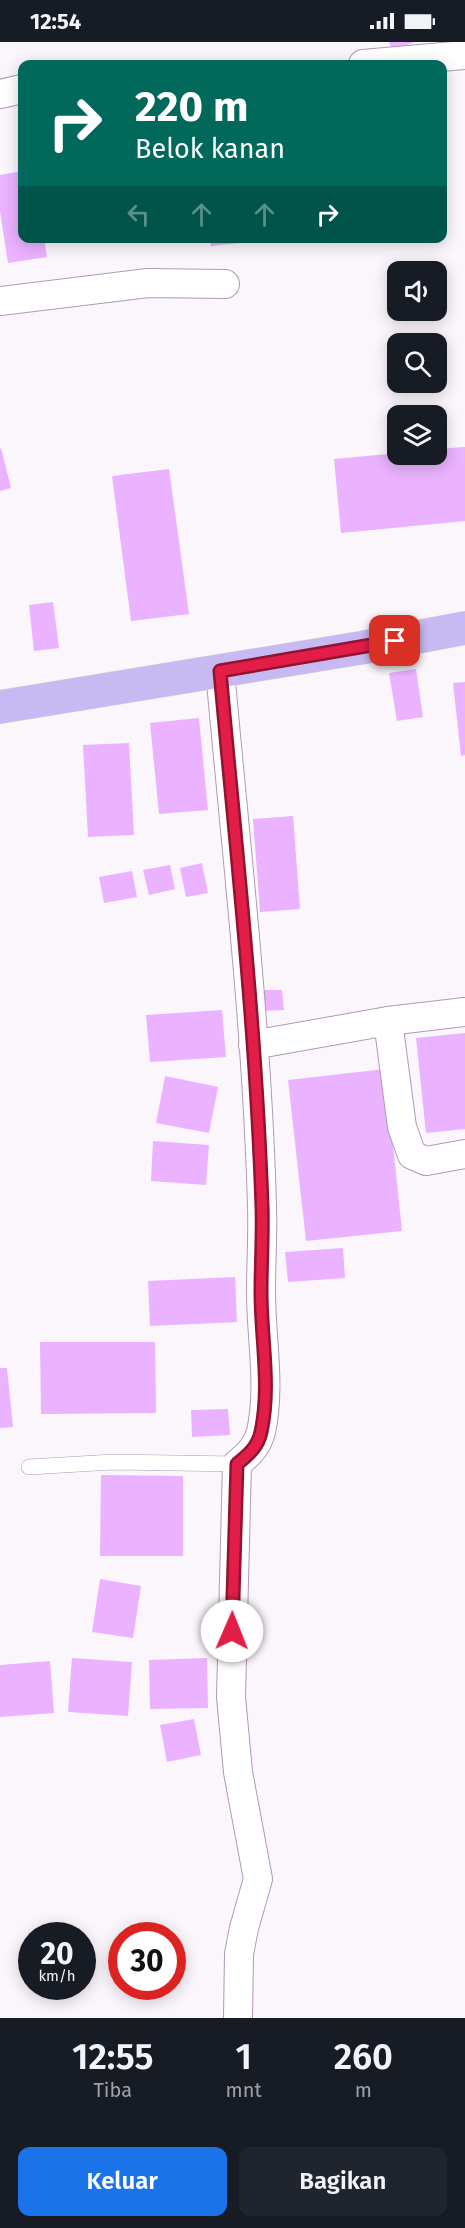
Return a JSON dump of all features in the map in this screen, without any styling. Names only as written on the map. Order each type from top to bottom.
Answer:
[{"type":"main road","points":[[0,707],[465,628]]},
{"type":"street","points":[[414,60],[465,56]]},
{"type":"street","points":[[0,94],[18,89]]},
{"type":"street","points":[[0,301],[148,283],[225,284]]},
{"type":"street","points":[[220,671],[253,1045],[262,1207],[261,1294],[265,1395],[260,1435],[253,1451],[237,1464],[232,1723],[238,1773],[258,1879],[239,1954],[238,2018]]},
{"type":"street","points":[[253,1045],[388,1021],[465,1012]]},
{"type":"street","points":[[388,1021],[402,1127],[412,1155],[426,1161],[465,1154]]},
{"type":"lane","points":[[29,1467],[112,1462],[237,1464]]},
{"type":"building","points":[[389,42],[415,42],[392,50]]},
{"type":"building","points":[[18,172],[18,243],[45,243],[47,257],[8,263],[0,212],[0,175]]},
{"type":"building","points":[[211,243],[239,243],[211,246]]},
{"type":"building","points":[[465,447],[465,521],[341,533],[334,459],[387,454],[387,465],[447,465],[447,448]]},
{"type":"building","points":[[0,449],[11,488],[0,491]]},
{"type":"building","points":[[169,469],[189,614],[131,621],[112,476]]},
{"type":"building","points":[[53,602],[59,648],[34,651],[29,605]]},
{"type":"building","points":[[416,669],[423,717],[397,721],[389,673]]},
{"type":"building","points":[[465,682],[465,755],[461,756],[453,683]]},
{"type":"building","points":[[199,718],[208,810],[159,814],[150,723]]},
{"type":"building","points":[[129,743],[134,835],[88,837],[83,745]]},
{"type":"building","points":[[293,816],[300,909],[260,912],[253,819]]},
{"type":"building","points":[[202,863],[208,893],[186,897],[180,868]]},
{"type":"building","points":[[170,865],[175,889],[149,895],[143,870]]},
{"type":"building","points":[[132,871],[137,897],[104,903],[99,877]]},
{"type":"building","points":[[261,990],[282,990],[284,1010],[262,1011]]},
{"type":"building","points":[[222,1010],[226,1057],[150,1062],[146,1015]]},
{"type":"building","points":[[465,1033],[465,1129],[426,1133],[416,1038]]},
{"type":"building","points":[[385,1069],[402,1231],[306,1241],[288,1080]]},
{"type":"building","points":[[165,1076],[218,1087],[209,1133],[156,1123]]},
{"type":"building","points":[[153,1141],[209,1145],[206,1185],[151,1181]]},
{"type":"building","points":[[343,1248],[345,1278],[288,1282],[285,1252]]},
{"type":"building","points":[[235,1277],[237,1322],[150,1326],[148,1281]]},
{"type":"building","points":[[40,1342],[155,1342],[156,1413],[41,1414]]},
{"type":"building","points":[[0,1368],[7,1368],[13,1427],[0,1428]]},
{"type":"building","points":[[228,1409],[230,1435],[192,1437],[191,1410]]},
{"type":"building","points":[[101,1475],[183,1476],[183,1556],[100,1556]]},
{"type":"building","points":[[100,1579],[141,1586],[133,1638],[92,1632]]},
{"type":"building","points":[[72,1658],[132,1662],[128,1716],[68,1712]]},
{"type":"building","points":[[207,1658],[208,1708],[150,1709],[149,1660]]},
{"type":"building","points":[[50,1661],[54,1713],[0,1717],[0,1665]]},
{"type":"building","points":[[194,1719],[201,1755],[167,1762],[160,1725]]},
{"type":"route","points":[[232,1631],[237,1464],[253,1451],[260,1435],[264,1415],[266,1376],[261,1294],[262,1207],[253,1045],[220,671],[395,641]]}]
